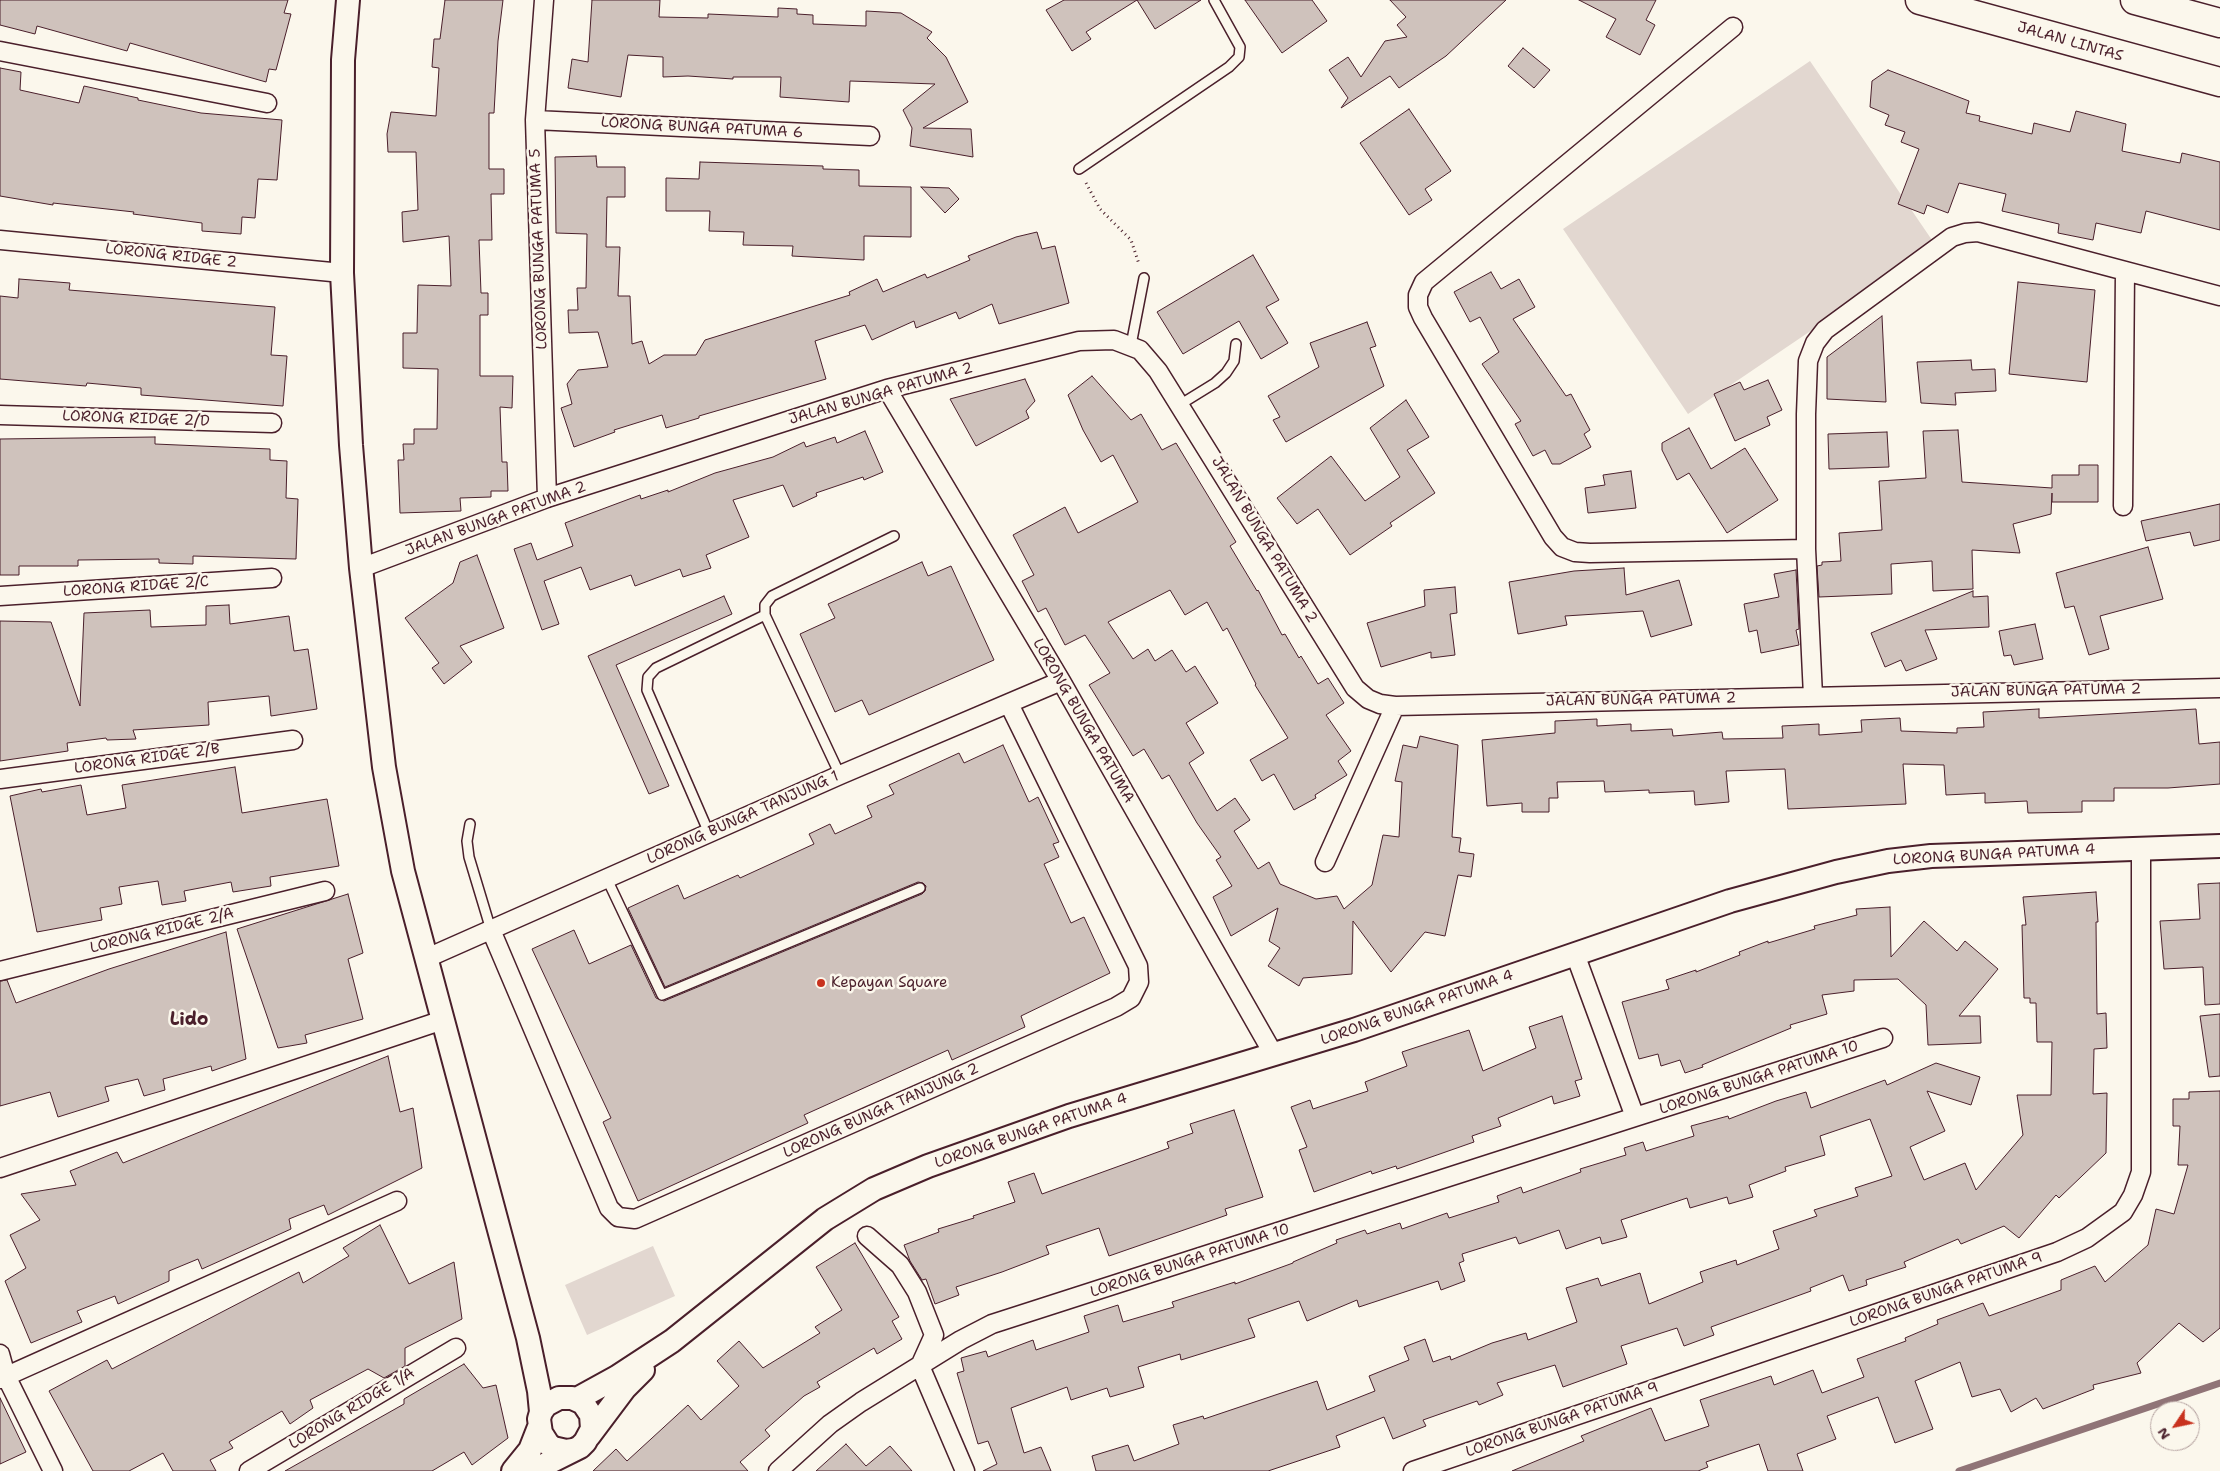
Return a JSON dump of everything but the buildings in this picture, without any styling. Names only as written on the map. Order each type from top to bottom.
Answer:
[{"type":"highway","name":"JALAN LINTAS","points":[[1920,0],[2220,82]]},
{"type":"highway","points":[[2135,0],[2220,23]]},
{"type":"street","points":[[348,0],[343,60],[342,273],[351,445],[361,568],[375,701],[392,819],[403,871],[528,1338],[539,1391],[540,1419],[544,1439],[553,1448],[559,1450],[581,1443],[592,1429],[591,1415],[588,1409],[572,1398],[528,1338]]},
{"type":"street","name":"LORONG BUNGA PATUMA 5","points":[[544,0],[535,120],[547,498]]},
{"type":"street","points":[[1732,27],[1424,282],[1418,295],[1418,307],[1553,537],[1562,547],[1575,552],[1590,553],[1806,549]]},
{"type":"street","points":[[0,50],[267,103]]},
{"type":"street","name":"LORONG BUNGA PATUMA 6","points":[[535,120],[870,136]]},
{"type":"street","points":[[1813,696],[1806,549],[1806,414],[1808,360],[1815,343],[1825,330],[1952,238],[1965,233],[1978,232],[2220,296]]},
{"type":"street","name":"LORONG RIDGE 2","points":[[0,240],[342,273]]},
{"type":"street","points":[[2123,506],[2125,271]]},
{"type":"street","name":"JALAN BUNGA PATUMA 2","points":[[361,568],[547,498],[887,390],[1078,341],[1114,340],[1140,350],[1148,358],[1181,404],[1355,688],[1368,699],[1380,704],[1396,706],[2220,688]]},
{"type":"street","name":"LORONG BUNGA PATUMA","points":[[887,390],[1061,681],[1274,1055]]},
{"type":"street","name":"LORONG RIDGE 2/D","points":[[0,415],[272,423]]},
{"type":"street","name":"LORONG RIDGE 2/C","points":[[0,596],[272,578]]},
{"type":"street","name":"LORONG BUNGA TANJUNG 1","points":[[426,958],[840,775],[1061,681]]},
{"type":"street","name":"LORONG BUNGA TANJUNG 2","points":[[491,930],[609,1208],[618,1217],[635,1220],[1116,1007],[1131,998],[1139,982],[1138,966],[1009,704]]},
{"type":"street","points":[[1325,862],[1396,706]]},
{"type":"street","name":"LORONG RIDGE 2/B","points":[[0,779],[293,740]]},
{"type":"street","name":"LORONG BUNGA PATUMA 4","points":[[672,1341],[826,1219],[895,1178],[1069,1116],[1354,1030],[1730,901],[1836,872],[1888,861],[1990,853],[2220,846]]},
{"type":"street","name":"LORONG BUNGA PATUMA 9","points":[[1412,1471],[2057,1252],[2087,1238],[2123,1212],[2133,1195],[2141,1172],[2141,848]]},
{"type":"street","name":"LORONG RIDGE 2/A","points":[[0,971],[325,891]]},
{"type":"street","points":[[1575,954],[1635,1117]]},
{"type":"street","points":[[0,1168],[443,1020]]},
{"type":"street","name":"LORONG BUNGA PATUMA 10","points":[[778,1471],[830,1424],[861,1402],[961,1340],[992,1324],[1883,1038]]},
{"type":"street","points":[[3,1377],[397,1201]]},
{"type":"street","points":[[867,1236],[900,1265],[918,1292],[934,1335],[920,1366],[965,1471]]},
{"type":"street","points":[[513,1471],[530,1450],[540,1419],[552,1400],[572,1398],[617,1377],[672,1341]]},
{"type":"street","points":[[532,1471],[581,1443],[625,1388],[672,1341]]},
{"type":"street","name":"LORONG RIDGE 1/A","points":[[249,1471],[456,1348]]},
{"type":"street","points":[[0,1354],[3,1377],[53,1471]]},
{"type":"lane","points":[[1079,169],[1229,67],[1239,58],[1240,47],[1214,0]]},
{"type":"lane","points":[[1131,346],[1144,278]]},
{"type":"lane","points":[[1181,404],[1226,373],[1234,361],[1236,344]]},
{"type":"lane","points":[[840,775],[765,615],[765,605],[772,596],[894,536]]},
{"type":"lane","points":[[709,833],[647,690],[648,677],[656,668],[765,615]]},
{"type":"lane","points":[[470,824],[467,841],[469,857],[491,930]]},
{"type":"lane","points":[[607,879],[662,996],[920,888]]},
{"type":"path","points":[[1079,169],[1100,209],[1131,240],[1144,278]]},
{"type":"shaded area","points":[[1810,61],[1936,246],[1688,414],[1563,229]]},
{"type":"shaded area","points":[[653,1246],[675,1296],[587,1335],[565,1285]]},
{"type":"waterway","points":[[1959,1471],[2220,1383]]},
{"type":"place","name":"Kepayan Square","points":[[821,983]]},
{"type":"district","name":"Lido","points":[[189,1020]]}]
